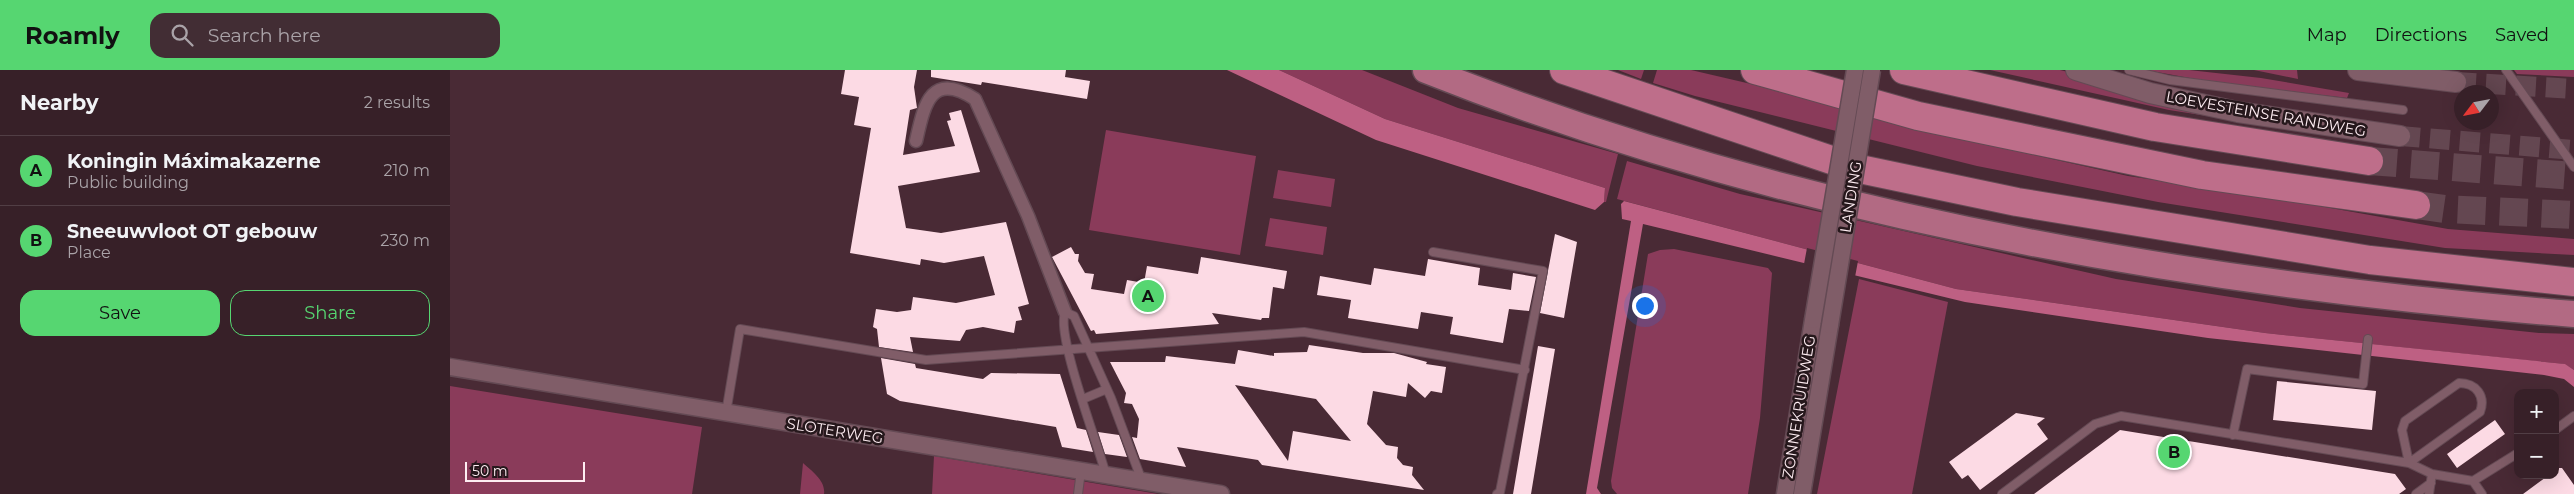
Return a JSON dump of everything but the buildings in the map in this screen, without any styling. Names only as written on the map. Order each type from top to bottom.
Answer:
[{"type":"highway","points":[[1426,70],[1649,147],[1815,195],[1902,216],[2017,240],[2273,282],[2454,305],[2574,314]]},
{"type":"highway","points":[[1564,70],[1856,168],[2017,202],[2370,260],[2574,282]]},
{"type":"highway","points":[[1755,70],[1918,116],[2202,175],[2416,205]]},
{"type":"highway","points":[[1904,70],[2155,127],[2369,160]]},
{"type":"street","name":"LANDING","points":[[1813,320],[1855,70]]},
{"type":"street","name":"LANDING","points":[[1830,325],[1872,70]]},
{"type":"street","name":"LOEVESTEINSE RANDWEG","points":[[2076,70],[2150,93],[2238,112],[2400,136]]},
{"type":"street","points":[[2358,70],[2456,82]]},
{"type":"street","points":[[916,141],[924,104],[934,92],[948,88],[967,93],[976,99],[1028,216],[1066,312]]},
{"type":"street","name":"ZONNEKRUIDWEG","points":[[1785,494],[1813,320]]},
{"type":"street","name":"ZONNEKRUIDWEG","points":[[1802,494],[1830,325]]},
{"type":"street","name":"SLOTERWEG","points":[[450,367],[1221,494]]},
{"type":"lane","points":[[2130,70],[2170,80],[2403,110]]},
{"type":"lane","points":[[2506,70],[2574,167]]},
{"type":"lane","points":[[1433,252],[1544,271],[1499,493]]},
{"type":"lane","points":[[1106,475],[1069,350],[1062,320],[1066,312],[1074,316],[1107,389],[1142,481]]},
{"type":"lane","points":[[726,413],[740,329],[926,360],[1304,332],[1525,370]]},
{"type":"lane","points":[[2233,435],[2247,369],[2363,384],[2368,339]]},
{"type":"lane","points":[[2459,383],[2465,383],[2476,388],[2482,400],[2480,412],[2409,463],[2402,430],[2405,421],[2459,383]]},
{"type":"lane","points":[[1083,399],[1107,389]]},
{"type":"lane","points":[[2002,494],[2094,424],[2121,416],[2409,463],[2432,474],[2473,481],[2514,455]]},
{"type":"lane","points":[[2559,427],[2574,416]]},
{"type":"lane","points":[[1078,494],[1082,471]]},
{"type":"lane","points":[[2429,494],[2432,474]]},
{"type":"lane","points":[[2473,481],[2482,494]]},
{"type":"lane","points":[[2416,494],[2431,483]]},
{"type":"shaded area","points":[[1227,70],[1279,70],[1385,119],[1605,188],[1604,202],[1595,210],[1376,140]]},
{"type":"shaded area","points":[[1279,70],[1362,70],[1458,108],[1618,154],[1606,202],[1604,202],[1605,188],[1385,119]]},
{"type":"shaded area","points":[[1618,70],[1644,70],[1641,79]]},
{"type":"shaded area","points":[[1657,70],[1691,70],[1790,93],[1967,140],[2128,176],[2264,196],[2448,229],[2574,239],[2574,255],[2445,248],[2158,202],[1977,166],[1695,96],[1653,83]]},
{"type":"shaded area","points":[[1990,70],[2060,70],[2297,130],[2169,110]]},
{"type":"shaded area","points":[[2146,70],[2189,70],[2261,78],[2349,93],[2347,98],[2206,81]]},
{"type":"shaded area","points":[[2254,70],[2297,70],[2298,79]]},
{"type":"shaded area","points":[[2514,70],[2574,70],[2574,77],[2517,74]]},
{"type":"shaded area","points":[[1106,130],[1256,156],[1240,255],[1089,230]]},
{"type":"shaded area","points":[[1627,161],[1740,194],[2116,279],[2300,308],[2539,333],[2574,334],[2574,370],[2564,364],[2265,333],[1956,289],[1617,199]]},
{"type":"shaded area","points":[[1278,170],[1335,179],[1331,207],[1273,198]]},
{"type":"shaded area","points":[[1624,201],[1956,289],[2265,333],[2565,364],[2574,370],[2574,387],[2564,379],[2544,375],[2208,338],[1965,302],[1643,224],[1597,488],[1601,494],[1586,494],[1631,221],[1622,219],[1621,204]]},
{"type":"shaded area","points":[[1270,218],[1327,227],[1323,255],[1265,246]]},
{"type":"shaded area","points":[[1674,249],[1768,268],[1772,273],[1760,418],[1748,494],[1617,494],[1612,488],[1611,481],[1648,254],[1660,250]]},
{"type":"shaded area","points":[[1859,279],[1948,302],[1912,494],[1817,494]]},
{"type":"shaded area","points":[[450,386],[702,427],[692,494],[450,494]]},
{"type":"shaded area","points":[[934,456],[1158,494],[932,494]]},
{"type":"shaded area","points":[[803,463],[821,481],[824,494],[800,494]]},
{"type":"pier","points":[[1807,248],[1858,261],[1855,277],[1804,264]]},
{"type":"tunnel","points":[[2456,82],[2574,89]]},
{"type":"tunnel","points":[[2400,136],[2574,150]]},
{"type":"tunnel","points":[[2369,161],[2574,176]]},
{"type":"tunnel","points":[[2416,205],[2444,209],[2574,215]]},
{"type":"place","name":"Koningin Máximakazerne","points":[[1148,296]]},
{"type":"place","name":"Sneeuwvloot OT gebouw","points":[[2174,452]]}]
